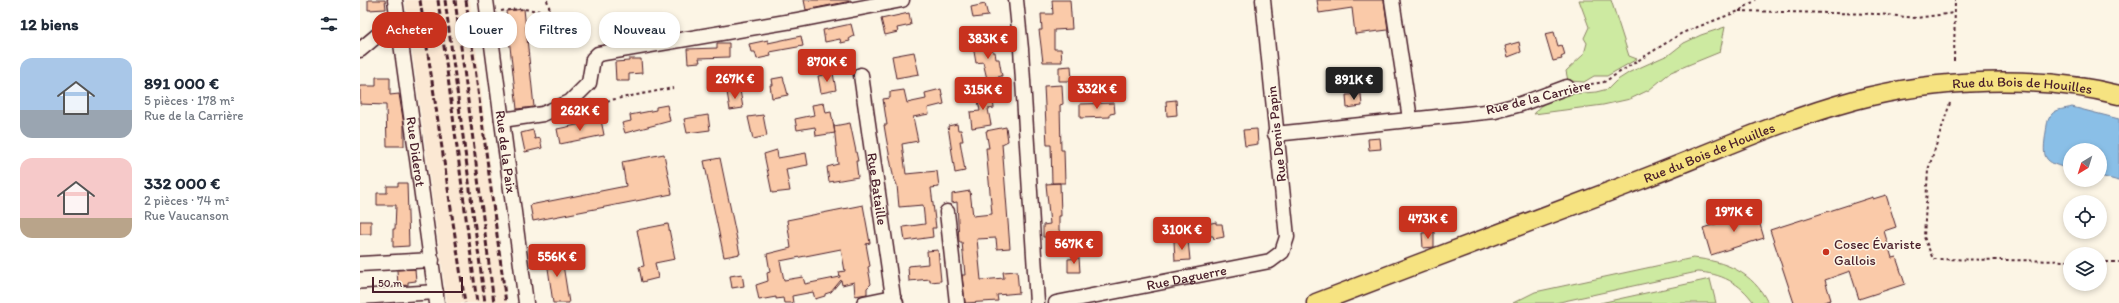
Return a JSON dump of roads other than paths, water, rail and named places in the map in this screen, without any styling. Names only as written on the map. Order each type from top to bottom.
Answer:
[{"type":"main road","name":"Rue du Bois de Houilles","points":[[1316,303],[1703,156],[1781,124],[1855,100],[1923,88],[2011,82],[2075,87],[2119,95]]},
{"type":"street","name":"Rue Diderot","points":[[395,0],[397,12]]},
{"type":"street","points":[[502,120],[543,114],[570,102],[589,83],[593,59],[598,54],[798,20],[902,0]]},
{"type":"street","points":[[1016,0],[1021,49],[1037,303]]},
{"type":"street","name":"Rue Denis Papin","points":[[1263,0],[1287,237],[1282,252],[1270,261]]},
{"type":"street","points":[[1392,0],[1410,119]]},
{"type":"street","name":"Rue de la Paix","points":[[487,6],[526,303]]},
{"type":"street","points":[[360,50],[372,40]]},
{"type":"street","name":"Rue Diderot","points":[[402,48],[437,297]]},
{"type":"street","name":"Rue Bataille","points":[[861,74],[895,300]]},
{"type":"street","name":"Rue de la Carrière","points":[[1276,134],[1496,111],[1521,104],[1567,87]]},
{"type":"street","points":[[947,212],[957,303]]},
{"type":"street","points":[[360,264],[432,260]]},
{"type":"street","name":"Rue Daguerre","points":[[1056,303],[1270,261]]},
{"type":"street","points":[[360,297],[437,297]]},
{"type":"street","points":[[864,303],[895,300]]},
{"type":"water","points":[[2072,107],[2119,119],[2119,181],[2107,178],[2107,143],[2063,143],[2063,167],[2054,164],[2046,158],[2044,148],[2049,118],[2056,111]]},
{"type":"railway","points":[[420,0],[465,303]]},
{"type":"railway","points":[[438,0],[477,303]]},
{"type":"railway","points":[[445,0],[485,303]]},
{"type":"railway","points":[[455,0],[494,303]]},
{"type":"railway","points":[[466,0],[506,303]]},
{"type":"place","name":"Cosec Évariste Gallois","points":[[1826,252]]}]
